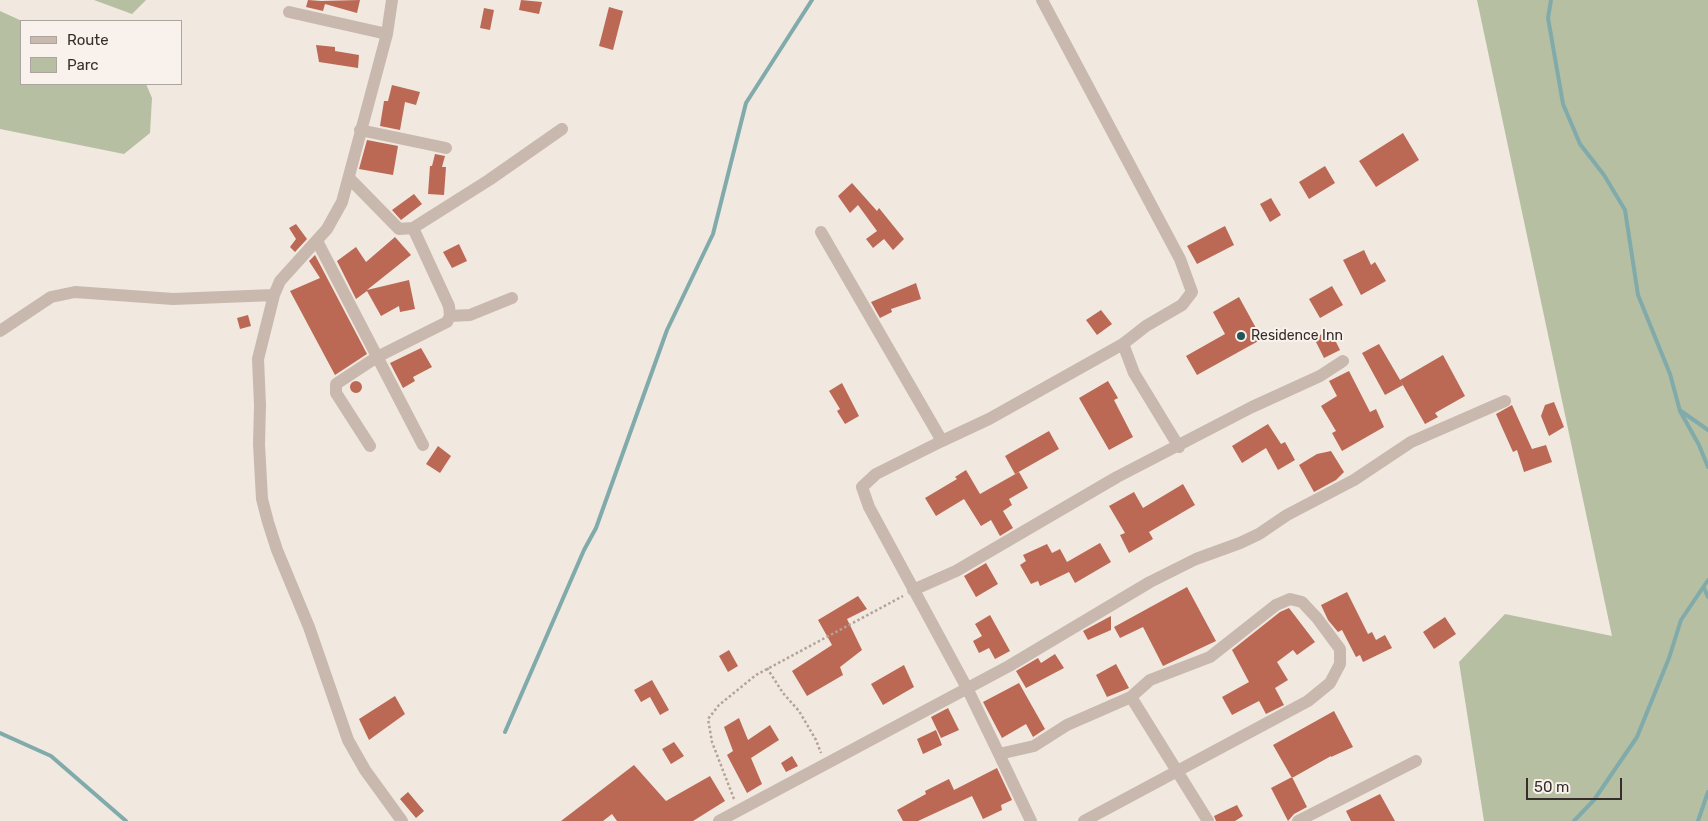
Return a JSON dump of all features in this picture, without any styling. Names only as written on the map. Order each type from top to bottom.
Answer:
[{"type":"street","points":[[392,0],[388,34],[360,130],[342,202],[327,229],[280,282],[274,295],[258,359],[259,444],[262,499],[277,550],[309,627],[348,740],[365,770],[402,821]]},
{"type":"street","points":[[1030,821],[967,688],[869,507],[862,487],[876,474],[989,418],[1123,344],[1146,326],[1182,306],[1192,292],[1176,251],[1042,0]]},
{"type":"street","points":[[289,12],[388,34]]},
{"type":"street","points":[[349,178],[399,228],[413,228],[562,129]]},
{"type":"street","points":[[360,130],[446,148]]},
{"type":"street","points":[[370,446],[336,394],[336,384],[377,356],[447,322],[450,316],[449,306],[413,228]]},
{"type":"street","points":[[821,232],[942,441]]},
{"type":"street","points":[[317,241],[423,445]]},
{"type":"street","points":[[0,331],[51,297],[75,292],[174,299],[274,295]]},
{"type":"street","points":[[450,316],[470,315],[512,298]]},
{"type":"street","points":[[1123,344],[1134,372],[1179,447]]},
{"type":"street","points":[[913,590],[956,571],[1117,477],[1179,447],[1252,407],[1320,376],[1343,361]]},
{"type":"street","points":[[719,821],[967,688],[1150,582],[1196,559],[1240,544],[1259,534],[1295,510],[1354,480],[1410,442],[1505,402]]},
{"type":"street","points":[[999,754],[1034,746],[1068,725],[1131,697],[1150,680],[1210,657],[1276,605],[1290,599],[1302,602],[1340,649],[1340,664],[1330,684],[1308,701],[1084,821]]},
{"type":"street","points":[[1131,697],[1208,821]]},
{"type":"street","points":[[1298,821],[1416,762]]},
{"type":"path","points":[[738,810],[712,742],[708,719],[734,692],[767,668],[913,590]]},
{"type":"path","points":[[767,668],[782,693],[803,718],[816,740],[825,764]]},
{"type":"green space","points":[[94,0],[146,0],[132,14]]},
{"type":"green space","points":[[1477,0],[1708,0],[1708,821],[1484,821],[1459,662],[1505,614],[1612,636]]},
{"type":"green space","points":[[0,11],[20,20],[20,85],[146,85],[152,98],[150,133],[124,154],[0,129]]},
{"type":"building","points":[[308,0],[360,0],[357,13],[325,4],[323,11],[306,7]]},
{"type":"building","points":[[521,0],[542,2],[539,14],[519,10]]},
{"type":"building","points":[[609,7],[623,11],[613,50],[599,46]]},
{"type":"building","points":[[484,8],[494,10],[490,30],[480,28]]},
{"type":"building","points":[[316,45],[335,47],[335,51],[359,55],[358,68],[319,62]]},
{"type":"building","points":[[392,85],[420,92],[416,105],[405,102],[400,130],[380,126],[384,101],[388,101]]},
{"type":"building","points":[[1403,133],[1419,160],[1376,187],[1359,161]]},
{"type":"building","points":[[367,140],[398,146],[393,175],[359,169]]},
{"type":"building","points":[[435,154],[445,156],[442,167],[446,167],[444,195],[428,194],[430,166],[432,166]]},
{"type":"building","points":[[1325,166],[1335,183],[1309,199],[1299,182]]},
{"type":"building","points":[[852,183],[877,211],[879,208],[904,239],[893,250],[884,239],[873,248],[866,239],[877,231],[858,205],[850,213],[838,196]]},
{"type":"building","points":[[414,194],[422,204],[401,220],[392,210]]},
{"type":"building","points":[[1271,198],[1281,215],[1270,222],[1260,204]]},
{"type":"building","points":[[296,224],[307,239],[295,252],[290,247],[296,239],[289,228]]},
{"type":"building","points":[[1225,226],[1234,245],[1197,264],[1187,246]]},
{"type":"building","points":[[395,237],[411,255],[367,290],[409,280],[415,309],[400,312],[399,306],[381,316],[367,291],[356,299],[337,261],[356,247],[366,262]]},
{"type":"building","points":[[459,244],[467,261],[452,268],[443,252]]},
{"type":"building","points":[[1364,250],[1371,265],[1375,262],[1386,281],[1361,295],[1343,260]]},
{"type":"building","points":[[315,255],[367,354],[335,375],[290,291],[320,278],[309,261]]},
{"type":"building","points":[[916,283],[921,299],[891,309],[892,312],[880,318],[871,302]]},
{"type":"building","points":[[1332,286],[1343,305],[1320,318],[1309,299]]},
{"type":"building","name":"Residence Inn","points":[[1239,297],[1262,339],[1197,375],[1186,356],[1225,334],[1213,312]]},
{"type":"building","points":[[1101,310],[1112,324],[1097,335],[1086,320]]},
{"type":"building","points":[[248,315],[251,326],[240,329],[237,318]]},
{"type":"building","points":[[1330,330],[1340,350],[1324,358],[1314,338]]},
{"type":"building","points":[[1379,344],[1403,385],[1385,395],[1362,353]]},
{"type":"building","points":[[421,348],[432,367],[413,377],[415,381],[403,388],[390,363]]},
{"type":"building","points":[[1443,355],[1465,396],[1435,413],[1438,417],[1425,424],[1400,380]]},
{"type":"building","points":[[1349,371],[1370,412],[1376,409],[1384,427],[1342,451],[1332,433],[1336,431],[1321,406],[1337,396],[1329,381]]},
{"type":"building","points":[[356,381],[362,387],[356,393],[350,387]]},
{"type":"building","points":[[1108,381],[1118,398],[1114,400],[1133,437],[1109,450],[1079,398]]},
{"type":"building","points":[[842,383],[859,416],[845,424],[837,411],[840,409],[829,391]]},
{"type":"building","points":[[1554,402],[1564,427],[1549,436],[1541,416],[1545,405]]},
{"type":"building","points":[[1512,405],[1532,449],[1546,445],[1552,462],[1524,472],[1517,450],[1513,452],[1496,414]]},
{"type":"building","points":[[1268,424],[1281,444],[1285,442],[1295,460],[1278,470],[1266,448],[1242,463],[1232,446]]},
{"type":"building","points":[[1049,431],[1059,449],[1015,474],[1005,456]]},
{"type":"building","points":[[438,446],[451,456],[440,473],[426,464]]},
{"type":"building","points":[[1331,451],[1344,472],[1336,480],[1314,492],[1299,465],[1317,454]]},
{"type":"building","points":[[966,470],[980,494],[1019,472],[1028,488],[1009,499],[1012,505],[1003,511],[1013,528],[1000,536],[991,520],[981,526],[964,499],[936,516],[925,498],[957,479],[955,477]]},
{"type":"building","points":[[1183,484],[1195,505],[1149,532],[1153,539],[1129,553],[1120,535],[1125,533],[1109,506],[1134,492],[1143,508]]},
{"type":"building","points":[[1100,543],[1111,562],[1075,583],[1069,572],[1040,586],[1038,581],[1031,584],[1020,565],[1026,561],[1023,555],[1047,544],[1052,553],[1060,549],[1067,562]]},
{"type":"building","points":[[986,563],[998,584],[976,597],[964,576]]},
{"type":"building","points":[[1187,587],[1216,641],[1163,666],[1143,627],[1120,638],[1114,627]]},
{"type":"building","points":[[1347,592],[1368,634],[1372,632],[1376,640],[1385,635],[1392,648],[1363,662],[1360,655],[1356,657],[1342,630],[1338,632],[1328,620],[1321,605]]},
{"type":"building","points":[[858,596],[867,609],[847,619],[862,650],[840,667],[843,675],[807,696],[792,671],[832,645],[818,620]]},
{"type":"building","points":[[1289,608],[1315,642],[1297,655],[1293,650],[1277,662],[1288,680],[1275,688],[1284,705],[1266,714],[1259,701],[1232,715],[1222,697],[1249,682],[1232,650],[1280,612]]},
{"type":"building","points":[[990,615],[1010,651],[995,659],[989,648],[979,653],[973,641],[982,636],[975,624]]},
{"type":"building","points":[[1111,616],[1111,630],[1088,640],[1083,631]]},
{"type":"building","points":[[1445,617],[1456,634],[1434,649],[1423,632]]},
{"type":"building","points":[[729,650],[738,666],[728,672],[719,656]]},
{"type":"building","points":[[1055,654],[1064,668],[1026,688],[1016,671],[1038,658],[1041,663]]},
{"type":"building","points":[[1116,664],[1129,688],[1107,697],[1096,675]]},
{"type":"building","points":[[904,665],[914,687],[883,705],[871,684]]},
{"type":"building","points":[[652,680],[669,710],[660,715],[650,697],[641,702],[634,690]]},
{"type":"building","points":[[1019,683],[1045,729],[1033,737],[1026,724],[1002,738],[983,702]]},
{"type":"building","points":[[395,696],[405,714],[369,740],[359,719]]},
{"type":"building","points":[[948,708],[959,730],[941,738],[931,717]]},
{"type":"building","points":[[1334,711],[1353,747],[1331,756],[1292,778],[1273,745]]},
{"type":"building","points":[[739,718],[748,740],[770,725],[779,740],[751,758],[762,784],[747,793],[727,755],[733,751],[724,727]]},
{"type":"building","points":[[936,730],[942,745],[923,754],[917,739]]},
{"type":"building","points":[[674,742],[684,756],[671,764],[662,749]]},
{"type":"building","points":[[792,756],[798,766],[786,772],[781,763]]},
{"type":"building","points":[[634,765],[666,801],[710,776],[725,801],[693,821],[617,821],[612,814],[603,821],[561,821]]},
{"type":"building","points":[[997,768],[1012,800],[1001,805],[1002,810],[983,819],[972,796],[918,821],[903,821],[897,810],[926,794],[925,791],[949,779],[954,790]]},
{"type":"building","points":[[1292,777],[1307,807],[1294,814],[1288,821],[1271,788]]},
{"type":"building","points":[[408,792],[424,811],[416,818],[400,799]]},
{"type":"building","points":[[1380,794],[1395,821],[1351,821],[1346,811]]},
{"type":"building","points":[[1237,805],[1243,816],[1235,821],[1216,821],[1214,816]]},
{"type":"waterway","points":[[505,732],[584,550],[596,528],[667,330],[713,234],[746,103],[812,0]]},
{"type":"waterway","points":[[1551,0],[1548,18],[1563,104],[1580,144],[1604,175],[1625,210],[1638,295],[1670,374],[1680,411],[1699,445],[1708,467]]},
{"type":"waterway","points":[[1681,411],[1708,430]]},
{"type":"waterway","points":[[1574,821],[1594,800],[1637,737],[1669,658],[1681,620],[1708,580]]},
{"type":"waterway","points":[[1704,588],[1708,597]]},
{"type":"waterway","points":[[0,733],[51,756],[126,821]]},
{"type":"waterway","points":[[1698,821],[1708,792]]},
{"type":"place","name":"Residence Inn","points":[[1241,336]]}]
